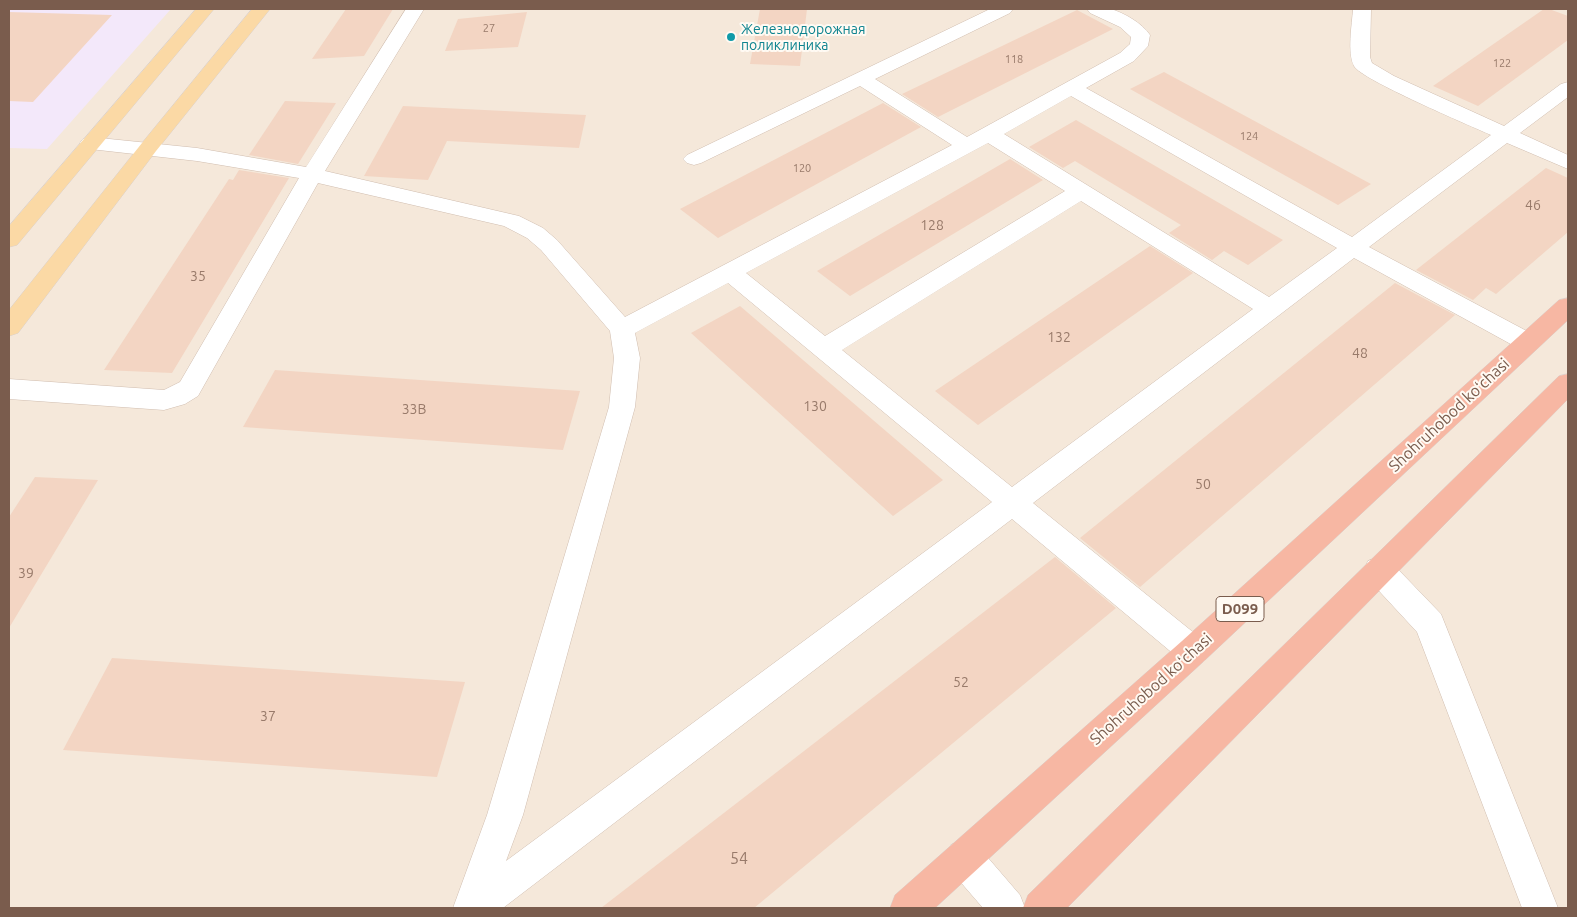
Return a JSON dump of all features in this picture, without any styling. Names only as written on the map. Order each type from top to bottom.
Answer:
[{"type":"highway","name":"Shohruhobod koʻchasi","points":[[908,908],[1193,651],[1568,306]]},
{"type":"highway","points":[[1041,908],[1568,383]]},
{"type":"main road","points":[[9,240],[205,9]]},
{"type":"main road","points":[[9,327],[149,147],[261,9]]},
{"type":"street","points":[[9,389],[164,400],[176,398],[190,389],[312,174],[416,9]]},
{"type":"street","points":[[694,159],[1004,9]]},
{"type":"street","points":[[622,329],[967,146],[1127,57],[1139,46],[1141,35],[1126,23],[1096,9]]},
{"type":"street","points":[[1362,9],[1360,56],[1364,66],[1387,80],[1568,164]]},
{"type":"street","points":[[860,78],[967,146]]},
{"type":"street","points":[[1071,88],[1354,248],[1527,342]]},
{"type":"street","points":[[472,908],[1270,309],[1568,88]]},
{"type":"street","points":[[989,134],[1270,309]]},
{"type":"street","points":[[90,143],[149,147],[266,165],[511,221],[536,233],[622,329],[627,358],[622,407],[505,815],[472,908]]},
{"type":"street","points":[[824,349],[1081,191]]},
{"type":"street","points":[[730,272],[1193,651]]},
{"type":"street","points":[[1379,570],[1430,624],[1540,908]]},
{"type":"street","points":[[964,858],[1007,908]]},
{"type":"shaded area","points":[[9,9],[1568,9],[1568,908],[9,908]]},
{"type":"shaded area","points":[[9,9],[171,9],[47,149],[9,148]]},
{"type":"building","points":[[346,9],[393,9],[364,56],[312,59]]},
{"type":"building","points":[[760,9],[807,9],[800,66],[750,64]]},
{"type":"building","points":[[1544,9],[1568,16],[1568,40],[1478,106],[1433,86]]},
{"type":"building","points":[[1077,10],[1113,29],[938,117],[902,94]]},
{"type":"building","points":[[9,12],[112,15],[33,102],[9,101]]},
{"type":"building","points":[[527,12],[518,47],[445,51],[458,19]]},
{"type":"building","points":[[1164,72],[1371,184],[1338,205],[1130,89]]},
{"type":"building","points":[[285,101],[336,103],[298,164],[249,155]]},
{"type":"building","points":[[883,103],[921,127],[718,238],[680,209]]},
{"type":"building","points":[[403,106],[586,115],[579,148],[447,141],[428,180],[364,176]]},
{"type":"building","points":[[1076,120],[1283,240],[1248,265],[1224,251],[1212,260],[1169,233],[1181,225],[1075,161],[1063,168],[1029,147]]},
{"type":"building","points":[[1010,159],[1043,180],[850,296],[817,271]]},
{"type":"building","points":[[1546,168],[1568,178],[1568,232],[1496,294],[1486,288],[1473,300],[1416,270]]},
{"type":"building","points":[[239,170],[289,178],[172,373],[104,370],[229,179],[233,180]]},
{"type":"building","points":[[1150,246],[1193,273],[978,425],[935,391]]},
{"type":"building","points":[[1395,283],[1455,315],[1140,587],[1080,538]]},
{"type":"building","points":[[740,306],[943,480],[893,516],[691,333]]},
{"type":"building","points":[[275,370],[580,391],[563,450],[243,427]]},
{"type":"building","points":[[35,477],[98,480],[9,628],[9,517]]},
{"type":"building","points":[[1055,557],[1116,608],[754,908],[601,908]]},
{"type":"building","points":[[112,658],[465,682],[437,777],[63,750]]},
{"type":"place","name":"Железнодорожная поликлиника","points":[[731,37]]}]
